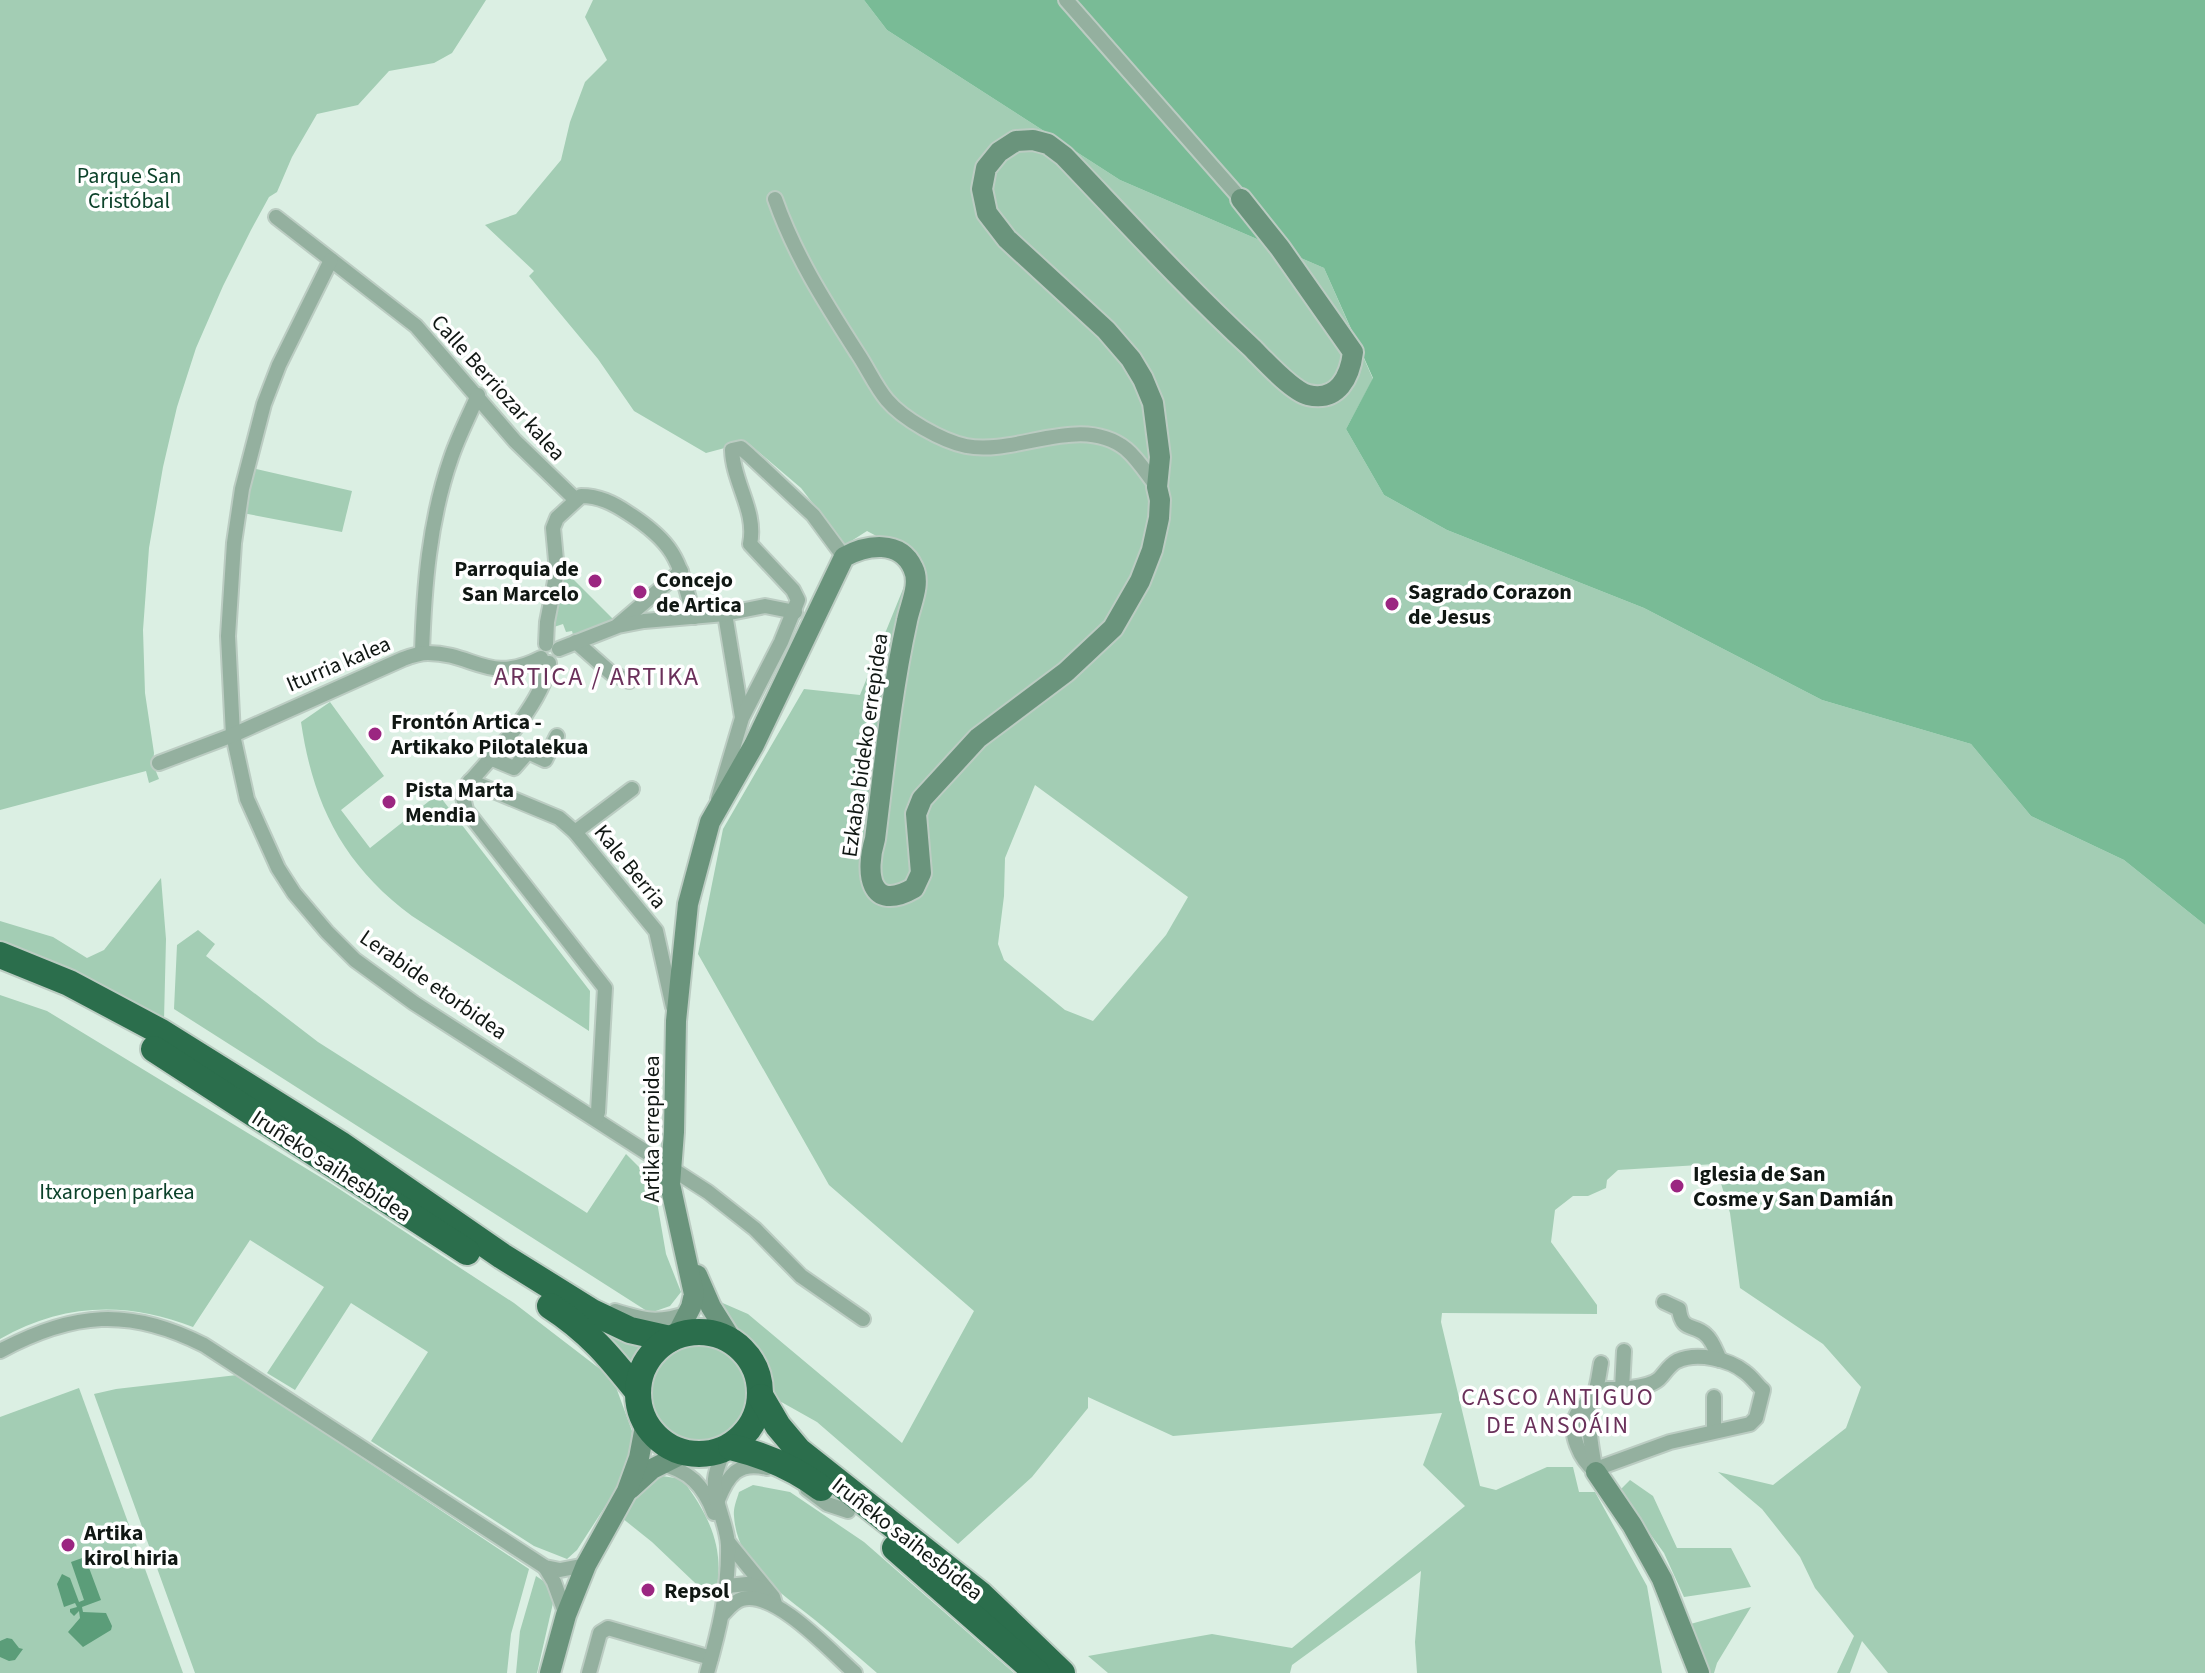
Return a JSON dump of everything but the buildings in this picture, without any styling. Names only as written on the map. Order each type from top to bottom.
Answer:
[{"type":"highway","name":"Iruñeko saihesbidea","points":[[0,955],[69,983],[161,1032],[340,1144],[502,1256],[571,1299],[630,1330],[678,1329]]},
{"type":"highway","name":"Iruñeko saihesbidea","points":[[0,974],[62,999],[152,1047],[578,1324],[607,1353],[638,1392]]},
{"type":"highway","points":[[678,1329],[706,1332],[733,1342],[746,1353],[754,1367],[761,1397],[756,1415],[746,1432],[727,1448],[706,1454],[686,1452],[670,1446],[656,1435],[646,1421],[638,1392],[642,1371],[653,1352],[678,1329]]},
{"type":"highway","name":"Iruñeko saihesbidea","points":[[761,1397],[778,1426],[799,1451],[981,1595],[1062,1673]]},
{"type":"highway","name":"Iruñeko saihesbidea","points":[[727,1448],[765,1455],[807,1477],[980,1620],[1037,1673]]},
{"type":"street","points":[[1066,0],[1241,199]]},
{"type":"street","name":"Ezkaba bideko errepidea","points":[[844,557],[873,546],[891,549],[904,556],[914,569],[916,588],[900,652],[875,839],[869,859],[869,873],[874,886],[882,894],[892,896],[914,888],[921,873],[916,814],[933,785],[978,738],[1066,672],[1113,628],[1140,581],[1152,550],[1159,518],[1157,430],[1153,403],[1143,379],[1131,359],[1106,330],[1007,239],[987,213],[982,189],[986,168],[999,152],[1016,141],[1033,140],[1048,144],[1064,156],[1180,280],[1260,357],[1306,395],[1327,395],[1340,386],[1351,372],[1353,352],[1280,248],[1241,199]]},
{"type":"street","points":[[775,199],[786,230],[817,292],[888,401],[923,428],[952,442],[981,447],[1075,435],[1098,437],[1113,441],[1127,450],[1157,487]]},
{"type":"street","name":"Calle Berriozar kalea","points":[[276,217],[416,326],[515,441],[575,499]]},
{"type":"street","name":"Lerabide etorbidea","points":[[331,260],[279,365],[264,404],[242,489],[234,543],[228,636],[233,735],[247,799],[278,868],[294,893],[355,960],[414,1003],[708,1192],[755,1229],[801,1276],[863,1319]]},
{"type":"street","points":[[422,653],[424,594],[432,528],[451,459],[478,395]]},
{"type":"street","points":[[676,1021],[688,904],[706,837],[716,811],[754,745],[844,557],[813,515],[741,448],[732,450],[732,464],[751,517],[753,530],[750,544],[793,590],[798,600],[795,612],[742,718],[716,811]]},
{"type":"street","points":[[596,1118],[605,988],[466,810],[463,797],[470,781],[518,724],[547,674],[547,622],[557,571],[553,528],[557,518],[575,499],[597,496],[654,530],[674,553],[694,617]]},
{"type":"street","points":[[618,626],[681,571]]},
{"type":"street","points":[[618,626],[725,614],[765,606],[795,612]]},
{"type":"street","points":[[725,614],[742,718]]},
{"type":"street","name":"Iturria kalea","points":[[159,763],[233,735],[389,664],[422,653],[460,659],[479,667],[509,669],[618,626]]},
{"type":"street","points":[[576,642],[611,673],[629,681]]},
{"type":"street","points":[[490,758],[514,768],[528,752],[545,760],[557,736]]},
{"type":"street","name":"Kale Berria","points":[[470,781],[559,818],[575,832],[656,931],[676,1021]]},
{"type":"street","name":"Kale Berria","points":[[575,832],[632,789]]},
{"type":"street","name":"Artika errepidea","points":[[676,1021],[672,1203],[694,1294],[678,1329]]},
{"type":"street","name":"Artika errepidea","points":[[680,1236],[711,1307],[733,1342]]},
{"type":"street","points":[[1664,1302],[1679,1309],[1680,1318],[1688,1327],[1706,1334],[1720,1360]]},
{"type":"street","points":[[0,1351],[32,1334],[82,1320],[138,1321],[173,1329],[213,1351],[545,1567],[560,1570],[586,1565]]},
{"type":"street","points":[[1622,1389],[1624,1351]]},
{"type":"street","points":[[1593,1397],[1607,1389],[1657,1381],[1676,1361],[1694,1358],[1720,1360],[1745,1371],[1763,1390],[1756,1418],[1750,1424],[1670,1442],[1604,1466],[1596,1472]]},
{"type":"street","points":[[1601,1363],[1589,1427],[1596,1472],[1632,1525],[1662,1579],[1699,1673]]},
{"type":"street","points":[[1714,1397],[1714,1431]]},
{"type":"street","points":[[550,1673],[566,1615],[586,1565],[627,1491],[639,1458],[646,1421]]},
{"type":"street","points":[[707,1673],[727,1586],[728,1542],[715,1477],[727,1448]]},
{"type":"street","points":[[627,1491],[660,1464],[686,1452]]},
{"type":"street","points":[[660,1464],[684,1471],[696,1480],[714,1513],[728,1568]]},
{"type":"street","points":[[718,1500],[730,1476],[751,1466],[775,1470],[827,1504],[848,1511]]},
{"type":"street","points":[[728,1542],[773,1597],[775,1604]]},
{"type":"street","points":[[545,1567],[566,1615]]},
{"type":"street","points":[[727,1586],[747,1584],[765,1589]]},
{"type":"street","points":[[723,1614],[738,1599],[752,1598],[775,1604],[855,1673]]},
{"type":"street","points":[[589,1673],[600,1633],[608,1628],[711,1658]]},
{"type":"green space","name":"Parque San Cristóbal","points":[[0,0],[486,0],[452,53],[434,63],[389,71],[358,105],[317,114],[292,157],[277,192],[269,197],[251,230],[196,348],[177,407],[149,548],[143,630],[145,693],[153,764],[159,779],[149,783],[146,771],[0,810]]},
{"type":"green space","points":[[593,0],[864,0],[887,30],[1120,180],[1324,268],[1373,379],[1346,429],[1384,495],[1447,530],[1644,608],[1822,700],[1971,744],[2031,816],[2124,860],[2205,925],[2205,1673],[1888,1673],[1862,1641],[1850,1673],[1837,1673],[1854,1636],[1815,1588],[1800,1557],[1762,1509],[1718,1472],[1773,1485],[1846,1428],[1861,1387],[1823,1344],[1740,1288],[1730,1213],[1715,1164],[1618,1170],[1607,1180],[1606,1188],[1588,1196],[1573,1196],[1555,1210],[1551,1242],[1597,1305],[1597,1314],[1442,1313],[1441,1322],[1480,1486],[1496,1490],[1547,1467],[1573,1467],[1579,1492],[1595,1492],[1647,1586],[1662,1673],[1417,1673],[1415,1642],[1421,1571],[1292,1665],[1290,1673],[1108,1673],[1088,1656],[1212,1634],[1292,1648],[1465,1506],[1423,1465],[1442,1413],[1173,1436],[1088,1397],[1088,1408],[1032,1477],[958,1544],[817,1422],[776,1399],[765,1356],[730,1323],[718,1301],[748,1314],[902,1443],[974,1311],[829,1185],[698,954],[723,829],[804,689],[860,695],[916,557],[867,531],[845,545],[801,488],[747,442],[706,453],[634,411],[598,359],[529,276],[534,271],[485,225],[516,214],[561,160],[570,122],[585,82],[607,60],[585,17]],"holes":[[[1035,785],[1188,897],[1166,935],[1093,1021],[1065,1010],[1004,960],[998,944],[1005,858]]]},
{"type":"green space","points":[[247,467],[352,491],[342,532],[237,512]]},
{"type":"green space","points":[[565,571],[615,621],[574,638],[572,631],[566,632],[563,624],[554,627]]},
{"type":"green space","points":[[330,702],[384,776],[341,810],[370,848],[438,794],[590,991],[589,1031],[412,916],[367,876],[335,831],[323,806],[306,752],[301,722]]},
{"type":"green space","points":[[161,878],[166,939],[164,1020],[0,944],[0,921],[53,937],[87,958],[104,950]]},
{"type":"green space","points":[[198,930],[215,944],[206,956],[318,1042],[587,1213],[626,1154],[649,1177],[656,1196],[666,1254],[681,1292],[670,1306],[650,1313],[174,1009],[177,945]]},
{"type":"green space","name":"Itxaropen parkea","points":[[0,995],[47,1011],[330,1183],[514,1303],[613,1379],[632,1431],[628,1471],[577,1550],[567,1559],[534,1546],[371,1441],[428,1352],[351,1303],[295,1390],[267,1373],[324,1287],[250,1240],[193,1327],[144,1313],[95,1310],[47,1318],[0,1339]]},
{"type":"green space","points":[[584,1319],[646,1343],[636,1356],[631,1371]]},
{"type":"green space","points":[[699,1346],[718,1349],[733,1360],[744,1375],[747,1394],[744,1413],[733,1428],[718,1439],[699,1442],[680,1439],[665,1428],[654,1413],[651,1394],[654,1375],[665,1360],[680,1349]]},
{"type":"green space","points":[[237,1375],[529,1569],[511,1634],[507,1673],[195,1673],[94,1394]]},
{"type":"green space","name":"Artika kirol hiria","points":[[79,1388],[183,1673],[0,1673],[0,1417]]},
{"type":"green space","points":[[662,1476],[682,1479],[714,1536],[719,1567],[714,1601],[622,1518],[639,1495]]},
{"type":"green space","points":[[1630,1480],[1653,1496],[1677,1548],[1731,1548],[1751,1587],[1684,1597],[1664,1553],[1619,1491]]},
{"type":"green space","points":[[753,1485],[790,1492],[864,1542],[1014,1673],[877,1673],[775,1588],[752,1563],[737,1533],[734,1513],[739,1492]]},
{"type":"green space","points":[[536,1576],[545,1582],[553,1603],[537,1673],[516,1673],[520,1631]]},
{"type":"green space","points":[[1751,1607],[1714,1673],[1709,1673],[1687,1625]]},
{"type":"shaded area","points":[[864,0],[2205,0],[2205,925],[2124,860],[2031,816],[1971,744],[1822,700],[1644,608],[1447,530],[1384,495],[1346,429],[1373,378],[1324,268],[1120,180],[887,30]]},
{"type":"shaded area","points":[[85,1557],[101,1600],[82,1607],[83,1612],[106,1613],[112,1626],[111,1630],[83,1647],[68,1632],[80,1618],[79,1611],[74,1616],[70,1612],[70,1609],[77,1607],[75,1603],[64,1607],[57,1584],[62,1574],[70,1578],[79,1602],[84,1600],[71,1562]]},
{"type":"shaded area","points":[[7,1638],[23,1649],[15,1660],[0,1657],[0,1641]]},
{"type":"place","name":"Parroquia de San Marcelo","points":[[595,581]]},
{"type":"place","name":"Concejo de Artica","points":[[640,592]]},
{"type":"place","name":"Sagrado Corazon de Jesus","points":[[1392,604]]},
{"type":"place","name":"Frontón Artica - Artikako Pilotalekua","points":[[375,734]]},
{"type":"place","name":"Pista Marta Mendia","points":[[389,802]]},
{"type":"place","name":"Iglesia de San Cosme y San Damián","points":[[1677,1186]]},
{"type":"place","name":"Artika kirol hiria","points":[[68,1545]]},
{"type":"place","name":"Repsol","points":[[648,1590]]},
{"type":"district","name":"ARTICA / ARTIKA","points":[[597,676]]},
{"type":"district","name":"CASCO ANTIGUO DE ANSOÁIN","points":[[1558,1411]]}]
